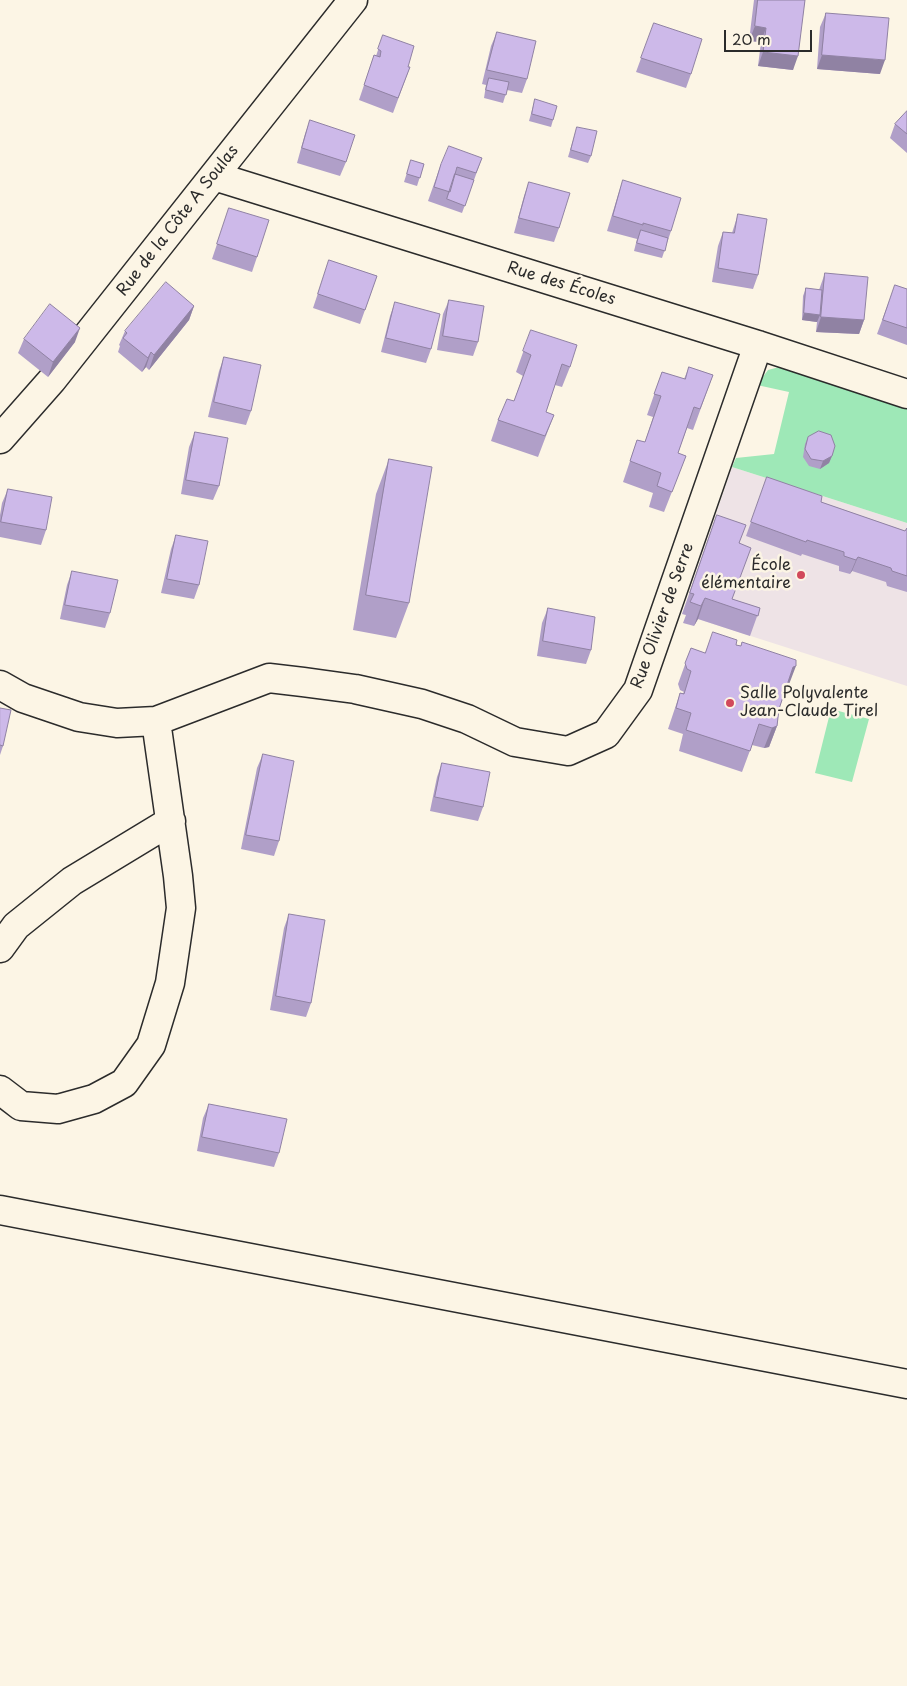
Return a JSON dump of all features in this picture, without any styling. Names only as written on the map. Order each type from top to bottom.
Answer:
[{"type":"street","name":"Rue de la Côte A Soulas","points":[[0,439],[52,380],[353,0]]},
{"type":"street","name":"Rue des Écoles","points":[[214,176],[758,344],[907,394]]},
{"type":"street","name":"Rue Olivier de Serre","points":[[0,686],[23,698],[79,717],[117,723],[156,721],[269,678],[355,689],[422,704],[467,719],[515,742],[568,751],[606,734],[638,690],[758,344]]},
{"type":"street","points":[[0,1090],[21,1106],[58,1109],[94,1099],[124,1083],[150,1045],[170,983],[181,908],[171,821],[156,721]]},
{"type":"street","points":[[0,948],[16,926],[72,881],[171,821]]},
{"type":"street","points":[[0,1210],[907,1384]]},
{"type":"shaded area","name":"École élémentaire","points":[[732,467],[907,523],[907,686],[682,614]]},
{"type":"green space","points":[[787,365],[907,408],[907,523],[732,467],[736,458],[774,454],[789,392],[757,385],[768,370]]},
{"type":"green space","points":[[831,709],[869,719],[852,782],[815,773]]},
{"type":"building","points":[[758,0],[805,0],[798,56],[763,52],[766,28],[755,26]]},
{"type":"building","points":[[826,13],[889,18],[885,60],[822,55]]},
{"type":"building","points":[[654,23],[702,39],[691,74],[641,58]]},
{"type":"building","points":[[497,32],[536,41],[527,79],[487,70]]},
{"type":"building","points":[[383,35],[414,46],[408,67],[410,67],[398,98],[364,85],[374,55],[380,57],[381,51],[378,49]]},
{"type":"building","points":[[489,78],[509,82],[506,95],[486,90]]},
{"type":"building","points":[[535,99],[557,106],[553,120],[532,114]]},
{"type":"building","points":[[907,111],[907,134],[895,124]]},
{"type":"building","points":[[310,120],[355,135],[346,162],[302,148]]},
{"type":"building","points":[[577,127],[597,131],[591,156],[571,150]]},
{"type":"building","points":[[449,146],[482,158],[476,173],[457,167],[450,192],[434,187]]},
{"type":"building","points":[[411,160],[424,164],[420,178],[407,174]]},
{"type":"building","points":[[455,174],[474,180],[465,206],[447,199]]},
{"type":"building","points":[[623,180],[681,198],[671,231],[613,216]]},
{"type":"building","points":[[529,182],[570,193],[559,228],[519,218]]},
{"type":"building","points":[[229,208],[269,220],[257,257],[217,244]]},
{"type":"building","points":[[738,214],[767,219],[758,275],[718,268],[723,232],[734,233]]},
{"type":"building","points":[[641,230],[668,238],[665,251],[637,243]]},
{"type":"building","points":[[329,260],[377,276],[365,310],[318,294]]},
{"type":"building","points":[[825,273],[868,277],[864,320],[821,317]]},
{"type":"building","points":[[166,282],[194,306],[154,355],[151,352],[148,358],[123,338],[127,333],[125,331]]},
{"type":"building","points":[[895,285],[907,289],[907,328],[883,320]]},
{"type":"building","points":[[806,288],[822,290],[820,315],[804,313]]},
{"type":"building","points":[[449,300],[484,306],[478,342],[443,336]]},
{"type":"building","points":[[395,302],[440,314],[431,349],[386,338]]},
{"type":"building","points":[[50,304],[80,328],[53,362],[24,339]]},
{"type":"building","points":[[531,330],[577,345],[570,367],[562,364],[546,412],[554,415],[545,436],[498,420],[507,399],[514,401],[531,355],[523,351]]},
{"type":"building","points":[[224,357],[261,365],[251,411],[214,402]]},
{"type":"building","points":[[689,367],[713,375],[700,409],[694,407],[678,453],[686,456],[672,492],[657,486],[661,473],[630,461],[637,440],[645,442],[661,396],[654,394],[662,372],[685,379]]},
{"type":"building","points":[[819,431],[831,435],[835,446],[832,456],[823,461],[811,459],[805,449],[808,437]]},
{"type":"building","points":[[195,432],[228,438],[219,486],[186,480]]},
{"type":"building","points":[[389,459],[432,467],[409,603],[366,595]]},
{"type":"building","points":[[767,477],[822,496],[821,502],[905,531],[907,528],[907,576],[892,571],[891,568],[858,557],[856,560],[844,556],[844,552],[807,540],[806,542],[751,522]]},
{"type":"building","points":[[8,489],[52,497],[46,530],[1,522]]},
{"type":"building","points":[[717,515],[746,525],[739,543],[751,548],[732,599],[760,608],[758,616],[705,598],[701,606],[690,602],[694,594],[690,593]]},
{"type":"building","points":[[176,535],[208,541],[199,585],[167,579]]},
{"type":"building","points":[[72,571],[118,580],[110,613],[65,605]]},
{"type":"building","points":[[548,608],[595,617],[591,650],[543,641]]},
{"type":"building","name":"Salle Polyvalente Jean-Claude Tirel","points":[[713,632],[737,640],[736,645],[741,646],[742,642],[796,660],[796,666],[793,667],[779,709],[777,726],[772,728],[759,724],[750,751],[686,730],[691,713],[676,708],[680,693],[684,694],[691,671],[687,669],[685,663],[691,648],[705,653]]},
{"type":"building","points":[[0,708],[11,710],[3,746],[0,745]]},
{"type":"building","points":[[263,754],[294,761],[279,841],[246,835]]},
{"type":"building","points":[[442,763],[490,772],[483,807],[435,797]]},
{"type":"building","points":[[289,914],[325,920],[311,1003],[276,996]]},
{"type":"building","points":[[209,1104],[287,1119],[279,1153],[202,1137]]},
{"type":"place","name":"École élémentaire","points":[[801,575]]},
{"type":"place","name":"Salle Polyvalente Jean-Claude Tirel","points":[[730,703]]}]
